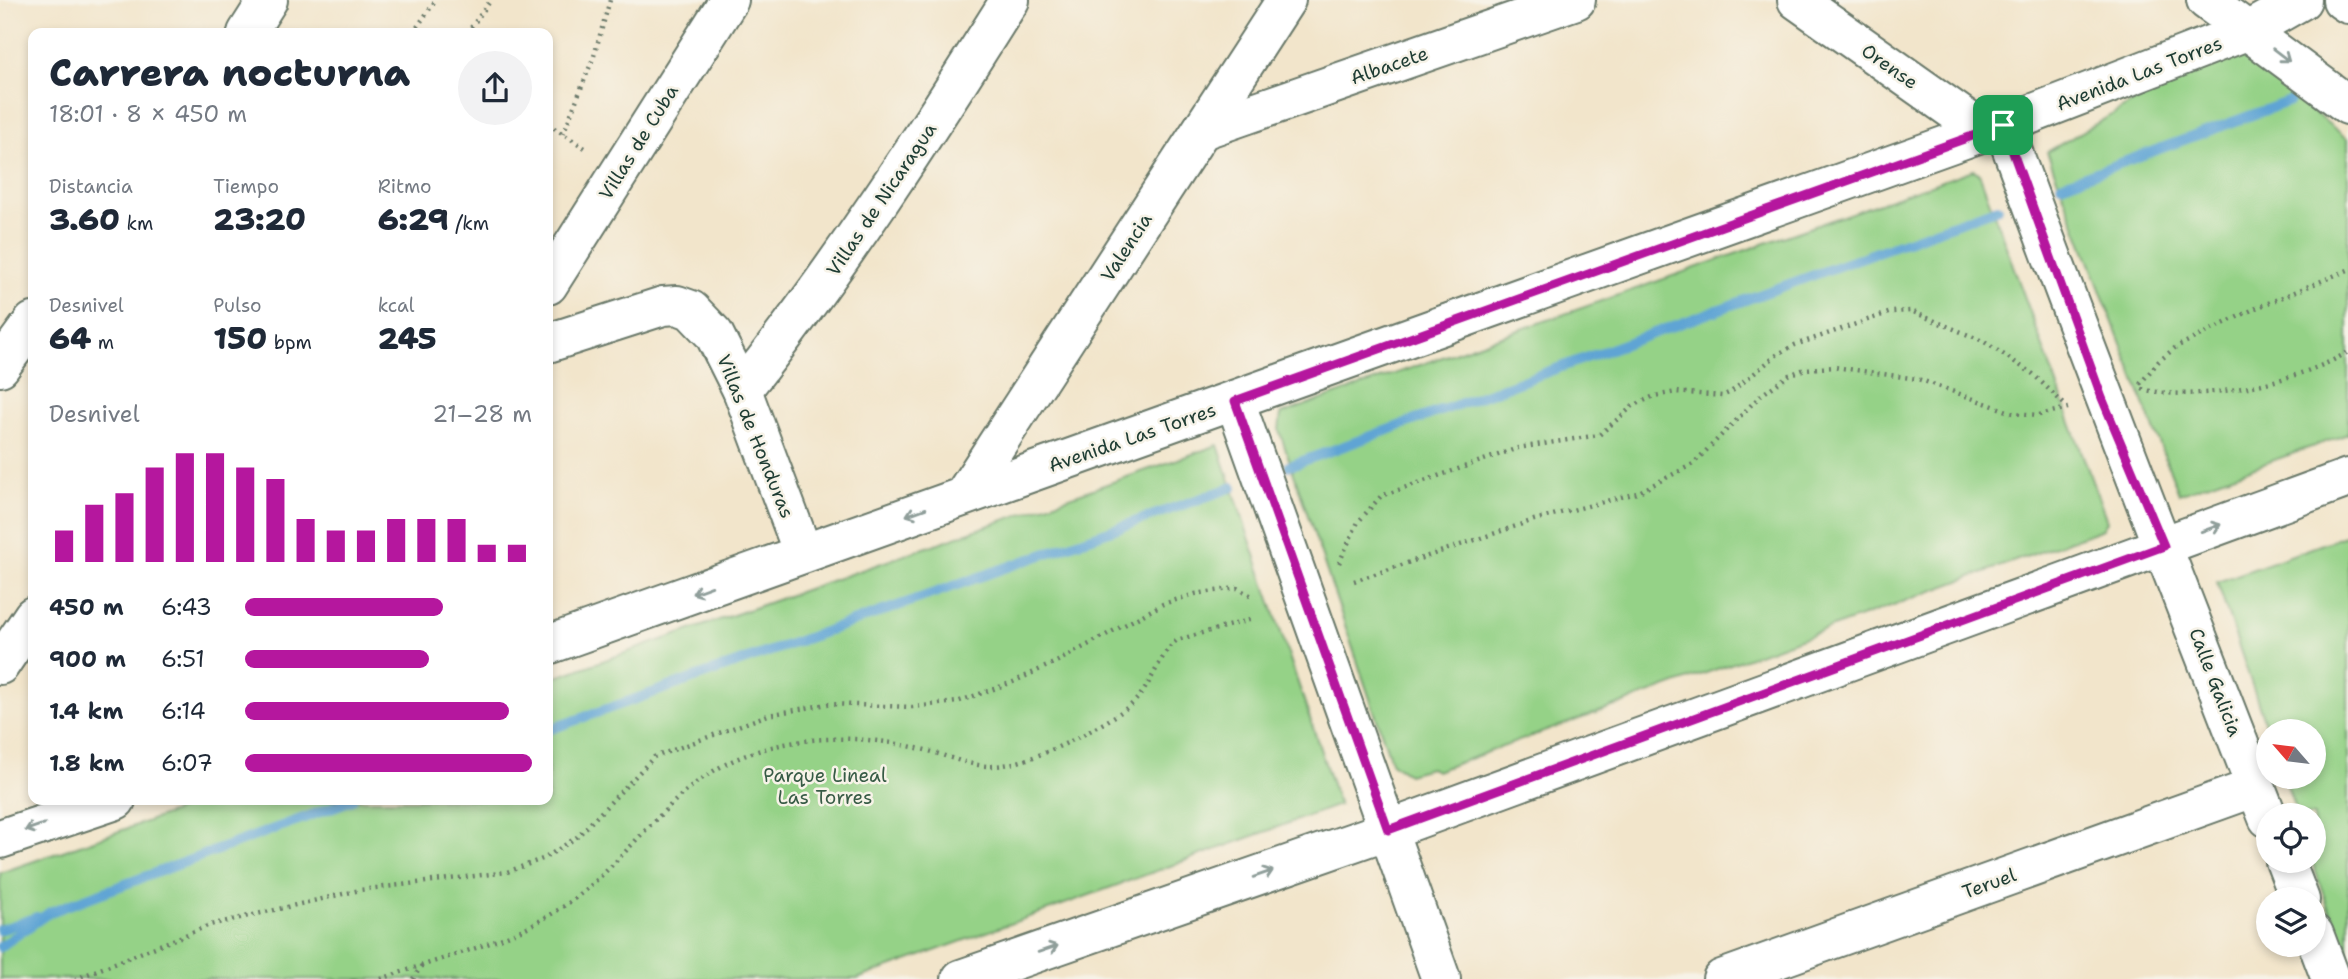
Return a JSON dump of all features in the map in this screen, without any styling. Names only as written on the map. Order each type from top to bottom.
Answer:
[{"type":"street","points":[[250,28],[268,0]]},
{"type":"street","name":"Villas de Cuba","points":[[553,277],[729,0]]},
{"type":"street","name":"Villas de Nicaragua","points":[[742,390],[820,289],[932,124],[1010,0]]},
{"type":"street","name":"Valencia","points":[[964,495],[1286,0]]},
{"type":"street","name":"Albacete","points":[[1202,130],[1576,0]]},
{"type":"street","name":"Orense","points":[[1797,0],[1993,128]]},
{"type":"street","points":[[2206,0],[2348,105]]},
{"type":"street","name":"Avenida Las Torres","points":[[553,643],[1993,128],[2249,30],[2302,0]]},
{"type":"street","points":[[2342,0],[2348,4]]},
{"type":"street","name":"Calle Galicia","points":[[1993,128],[2164,546],[2262,803]]},
{"type":"street","name":"Villas de Honduras","points":[[553,341],[648,309],[677,305],[702,318],[715,334],[742,390],[803,553]]},
{"type":"street","points":[[0,367],[28,329]]},
{"type":"street","points":[[1235,401],[1441,979]]},
{"type":"street","points":[[961,979],[1388,830],[2348,478]]},
{"type":"street","points":[[0,665],[28,623]]},
{"type":"street","points":[[0,839],[101,805]]},
{"type":"street","name":"Teruel","points":[[1722,979],[2256,805]]},
{"type":"street","points":[[2323,957],[2331,979]]},
{"type":"path","points":[[416,28],[436,0]]},
{"type":"path","points":[[471,28],[491,0]]},
{"type":"path","points":[[563,134],[594,56],[610,0]]},
{"type":"path","points":[[553,127],[621,171]]},
{"type":"path","points":[[2102,398],[2176,348],[2256,308],[2348,270]]},
{"type":"path","points":[[1339,563],[1358,522],[1381,496],[1518,448],[1599,435],[1633,406],[1654,396],[1676,392],[1722,396],[1731,392],[1777,354],[1795,345],[1891,312],[1911,311],[1983,341],[2034,374],[2102,398]]},
{"type":"path","points":[[1354,581],[1472,540],[1637,493],[1662,483],[1693,464],[1774,384],[1805,369],[1835,366],[1919,379],[2013,413],[2039,415],[2102,398],[2246,387],[2311,371],[2348,352]]},
{"type":"path","points":[[75,979],[210,925],[360,890],[507,872],[545,858],[577,837],[654,757],[768,715],[828,704],[913,707],[957,702],[1046,666],[1163,604],[1195,594],[1237,588],[1254,597]]},
{"type":"path","points":[[381,979],[505,936],[565,906],[592,886],[682,793],[719,767],[750,753],[794,741],[834,738],[919,748],[988,766],[1014,764],[1064,743],[1128,707],[1150,684],[1177,640],[1252,619]]},
{"type":"path","points":[[413,979],[422,965]]},
{"type":"green space","points":[[2230,47],[2348,139],[2348,434],[2179,494],[2047,152]]},
{"type":"green space","points":[[1973,170],[1979,173],[2107,521],[2103,529],[1436,771],[1430,768],[1408,774],[1392,764],[1279,430],[1281,414]]},
{"type":"green space","name":"Parque Lineal Las Torres","points":[[1218,445],[1339,805],[857,979],[0,979],[0,873],[194,805],[553,805],[553,678]]},
{"type":"green space","points":[[2348,535],[2348,965],[2326,901],[2326,887],[2321,887],[2316,873],[2326,873],[2326,803],[2293,803],[2288,789],[2326,789],[2326,719],[2264,719],[2217,582]]},
{"type":"waterway","points":[[2061,185],[2290,101]]},
{"type":"waterway","points":[[1289,466],[1998,208]]},
{"type":"waterway","points":[[553,728],[1233,487]]},
{"type":"waterway","points":[[0,947],[50,912],[339,805]]},
{"type":"waterway","points":[[0,930],[37,917]]},
{"type":"route","points":[[2003,125],[2102,398],[2164,546],[1388,830],[1235,401],[2003,125]]}]
